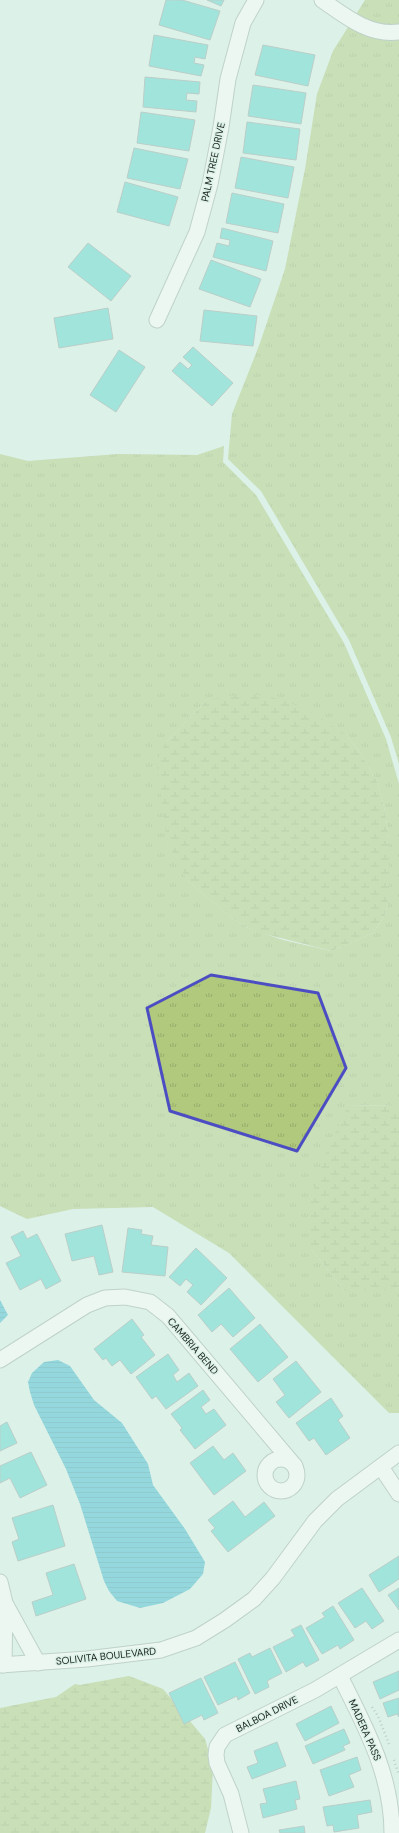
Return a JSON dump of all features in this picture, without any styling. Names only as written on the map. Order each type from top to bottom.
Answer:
[{"type":"street","name":"PALM TREE DRIVE","points":[[157,320],[197,232],[210,184],[222,127],[228,79],[244,23],[256,0]]},
{"type":"street","points":[[322,0],[360,26],[377,31],[399,32]]},
{"type":"street","name":"CAMBRIA BEND","points":[[0,1360],[87,1305],[105,1298],[125,1298],[150,1302],[168,1316],[295,1466]]},
{"type":"street","name":"SOLIVITA BOULEVARD","points":[[2,1665],[87,1659],[161,1650],[196,1638],[225,1620],[254,1599],[273,1578],[314,1521],[337,1499],[399,1453]]},
{"type":"street","points":[[381,1467],[399,1494]]},
{"type":"street","points":[[0,1582],[5,1602],[38,1662]]},
{"type":"street","points":[[2,1665],[5,1602]]},
{"type":"street","name":"BALBOA DRIVE","points":[[241,1833],[230,1794],[217,1763],[217,1748],[220,1741],[226,1735],[340,1676],[399,1640]]},
{"type":"street","name":"MADERA PASS","points":[[340,1676],[379,1757],[390,1802],[392,1833]]},
{"type":"highlighted area","points":[[211,975],[318,993],[346,1068],[297,1151],[170,1111],[147,1008]]},
{"type":"green space","points":[[365,0],[399,0],[399,764],[391,737],[349,640],[261,491],[228,459],[232,414],[260,343],[285,269],[305,169],[317,94],[333,51]]},
{"type":"green space","points":[[224,446],[223,462],[256,495],[344,643],[386,739],[399,784],[399,1106],[348,1105],[311,1200],[311,1249],[344,1290],[395,1290],[399,1287],[399,1413],[389,1413],[229,1253],[153,1207],[73,1209],[27,1219],[0,1206],[0,454],[28,461],[118,454],[197,455]],"holes":[[[207,700],[346,735],[361,754],[377,781],[385,811],[389,840],[389,899],[385,915],[373,933],[332,951],[283,940],[248,928],[231,917],[188,881],[167,842],[166,742]]]},
{"type":"green space","points":[[248,693],[279,699],[308,710],[346,735],[361,754],[377,781],[385,811],[389,839],[389,899],[385,915],[373,933],[332,951],[261,933],[248,928],[231,917],[188,881],[167,842],[157,766],[159,757],[166,742],[207,700]]},
{"type":"green space","points":[[348,1105],[399,1106],[399,1287],[395,1290],[344,1290],[311,1249],[311,1200],[324,1158]]},
{"type":"green space","points":[[129,1676],[163,1689],[205,1739],[213,1767],[211,1808],[205,1833],[0,1833],[0,1708],[56,1697],[75,1684],[80,1685]]},
{"type":"water","points":[[0,1300],[8,1315],[0,1323]]},
{"type":"water","points":[[58,1360],[70,1366],[94,1400],[122,1423],[148,1464],[153,1485],[185,1529],[205,1562],[203,1574],[190,1589],[163,1603],[140,1608],[117,1601],[109,1591],[104,1581],[80,1504],[66,1469],[34,1405],[30,1392],[28,1382],[32,1373],[44,1362]]},
{"type":"building","points":[[166,0],[182,0],[220,11],[210,40],[159,25]]},
{"type":"building","points":[[207,0],[224,0],[221,6]]},
{"type":"building","points":[[154,35],[208,45],[205,59],[195,57],[194,63],[204,65],[201,76],[149,66]]},
{"type":"building","points":[[263,45],[315,55],[308,86],[255,75]]},
{"type":"building","points":[[145,77],[200,82],[199,94],[187,93],[186,100],[197,101],[196,112],[143,107]]},
{"type":"building","points":[[253,85],[306,93],[301,124],[248,116]]},
{"type":"building","points":[[141,112],[195,120],[189,151],[137,143]]},
{"type":"building","points":[[247,122],[300,129],[296,160],[243,153]]},
{"type":"building","points":[[134,148],[188,159],[180,189],[127,178]]},
{"type":"building","points":[[241,157],[294,167],[288,198],[235,188]]},
{"type":"building","points":[[125,182],[178,197],[169,226],[117,212]]},
{"type":"building","points":[[232,193],[284,204],[278,233],[226,223]]},
{"type":"building","points":[[222,228],[273,241],[266,271],[213,257],[217,243],[229,246],[230,240],[220,238]]},
{"type":"building","points":[[88,243],[131,276],[111,301],[68,267]]},
{"type":"building","points":[[211,260],[261,279],[250,307],[199,289]]},
{"type":"building","points":[[108,308],[113,339],[59,348],[54,318]]},
{"type":"building","points":[[204,310],[257,316],[253,346],[200,341]]},
{"type":"building","points":[[193,347],[233,383],[212,406],[172,371],[180,362],[188,369],[192,365],[183,357]]},
{"type":"building","points":[[119,350],[145,367],[116,412],[90,395]]},
{"type":"building","points":[[102,1225],[113,1272],[99,1275],[94,1256],[72,1261],[65,1234]]},
{"type":"building","points":[[128,1228],[142,1230],[141,1234],[153,1236],[151,1245],[168,1247],[165,1276],[122,1272]]},
{"type":"building","points":[[23,1231],[27,1239],[37,1234],[61,1281],[46,1289],[41,1279],[20,1290],[6,1263],[21,1256],[11,1237]]},
{"type":"building","points":[[196,1248],[227,1278],[201,1305],[187,1292],[193,1285],[186,1279],[180,1286],[169,1277]]},
{"type":"building","points":[[229,1288],[255,1318],[233,1337],[221,1324],[212,1332],[198,1315]]},
{"type":"building","points":[[132,1319],[144,1335],[141,1337],[155,1355],[131,1374],[120,1360],[112,1366],[106,1358],[103,1360],[94,1349]]},
{"type":"building","points":[[260,1324],[288,1357],[258,1382],[230,1349]]},
{"type":"building","points":[[168,1354],[179,1370],[173,1375],[177,1382],[189,1373],[198,1386],[166,1409],[156,1396],[152,1399],[136,1377]]},
{"type":"building","points":[[296,1361],[321,1392],[289,1418],[276,1402],[285,1395],[273,1379]]},
{"type":"building","points":[[203,1390],[210,1400],[201,1407],[206,1414],[214,1409],[226,1425],[195,1449],[180,1430],[182,1428],[171,1414]]},
{"type":"building","points":[[331,1398],[343,1416],[338,1420],[350,1438],[326,1455],[314,1438],[309,1441],[296,1423]]},
{"type":"building","points":[[7,1422],[17,1443],[0,1451],[0,1426]]},
{"type":"building","points":[[213,1446],[224,1460],[233,1453],[246,1471],[214,1495],[190,1463]]},
{"type":"building","points":[[31,1452],[47,1485],[20,1498],[10,1478],[0,1483],[0,1466]]},
{"type":"building","points":[[233,1501],[245,1517],[264,1502],[275,1516],[228,1552],[211,1531],[215,1528],[208,1520]]},
{"type":"building","points":[[53,1505],[65,1546],[18,1561],[12,1542],[19,1539],[12,1518]]},
{"type":"building","points":[[399,1556],[399,1579],[379,1592],[369,1575]]},
{"type":"building","points":[[74,1564],[86,1599],[36,1616],[32,1602],[53,1595],[46,1573]]},
{"type":"building","points":[[362,1588],[384,1621],[372,1629],[366,1621],[355,1628],[338,1603]]},
{"type":"building","points":[[399,1588],[399,1610],[388,1595]]},
{"type":"building","points":[[333,1606],[354,1640],[340,1649],[338,1645],[322,1654],[306,1628],[325,1617],[322,1613]]},
{"type":"building","points":[[301,1625],[319,1660],[306,1667],[303,1662],[286,1672],[273,1647],[295,1636],[291,1630]]},
{"type":"building","points":[[270,1648],[282,1673],[267,1681],[269,1687],[255,1694],[238,1659],[250,1653],[252,1657]]},
{"type":"building","points":[[235,1662],[250,1693],[238,1700],[237,1696],[218,1705],[204,1677]]},
{"type":"building","points":[[399,1671],[399,1690],[380,1699],[373,1682]]},
{"type":"building","points":[[201,1678],[218,1713],[204,1720],[202,1715],[184,1724],[169,1693]]},
{"type":"building","points":[[399,1698],[399,1717],[397,1714],[388,1717],[383,1703]]},
{"type":"building","points":[[331,1706],[339,1723],[305,1741],[296,1724]]},
{"type":"building","points":[[344,1729],[350,1743],[343,1746],[345,1750],[313,1764],[305,1746]]},
{"type":"building","points":[[277,1742],[286,1766],[252,1779],[247,1767],[258,1763],[254,1751]]},
{"type":"building","points":[[357,1757],[361,1770],[349,1775],[354,1787],[329,1796],[320,1770]]},
{"type":"building","points":[[296,1781],[300,1799],[295,1800],[297,1809],[263,1818],[260,1804],[267,1803],[263,1789]]},
{"type":"building","points":[[370,1800],[372,1812],[357,1815],[359,1828],[334,1832],[333,1825],[327,1826],[323,1807]]},
{"type":"building","points":[[304,1826],[305,1833],[280,1833],[279,1830]]}]
